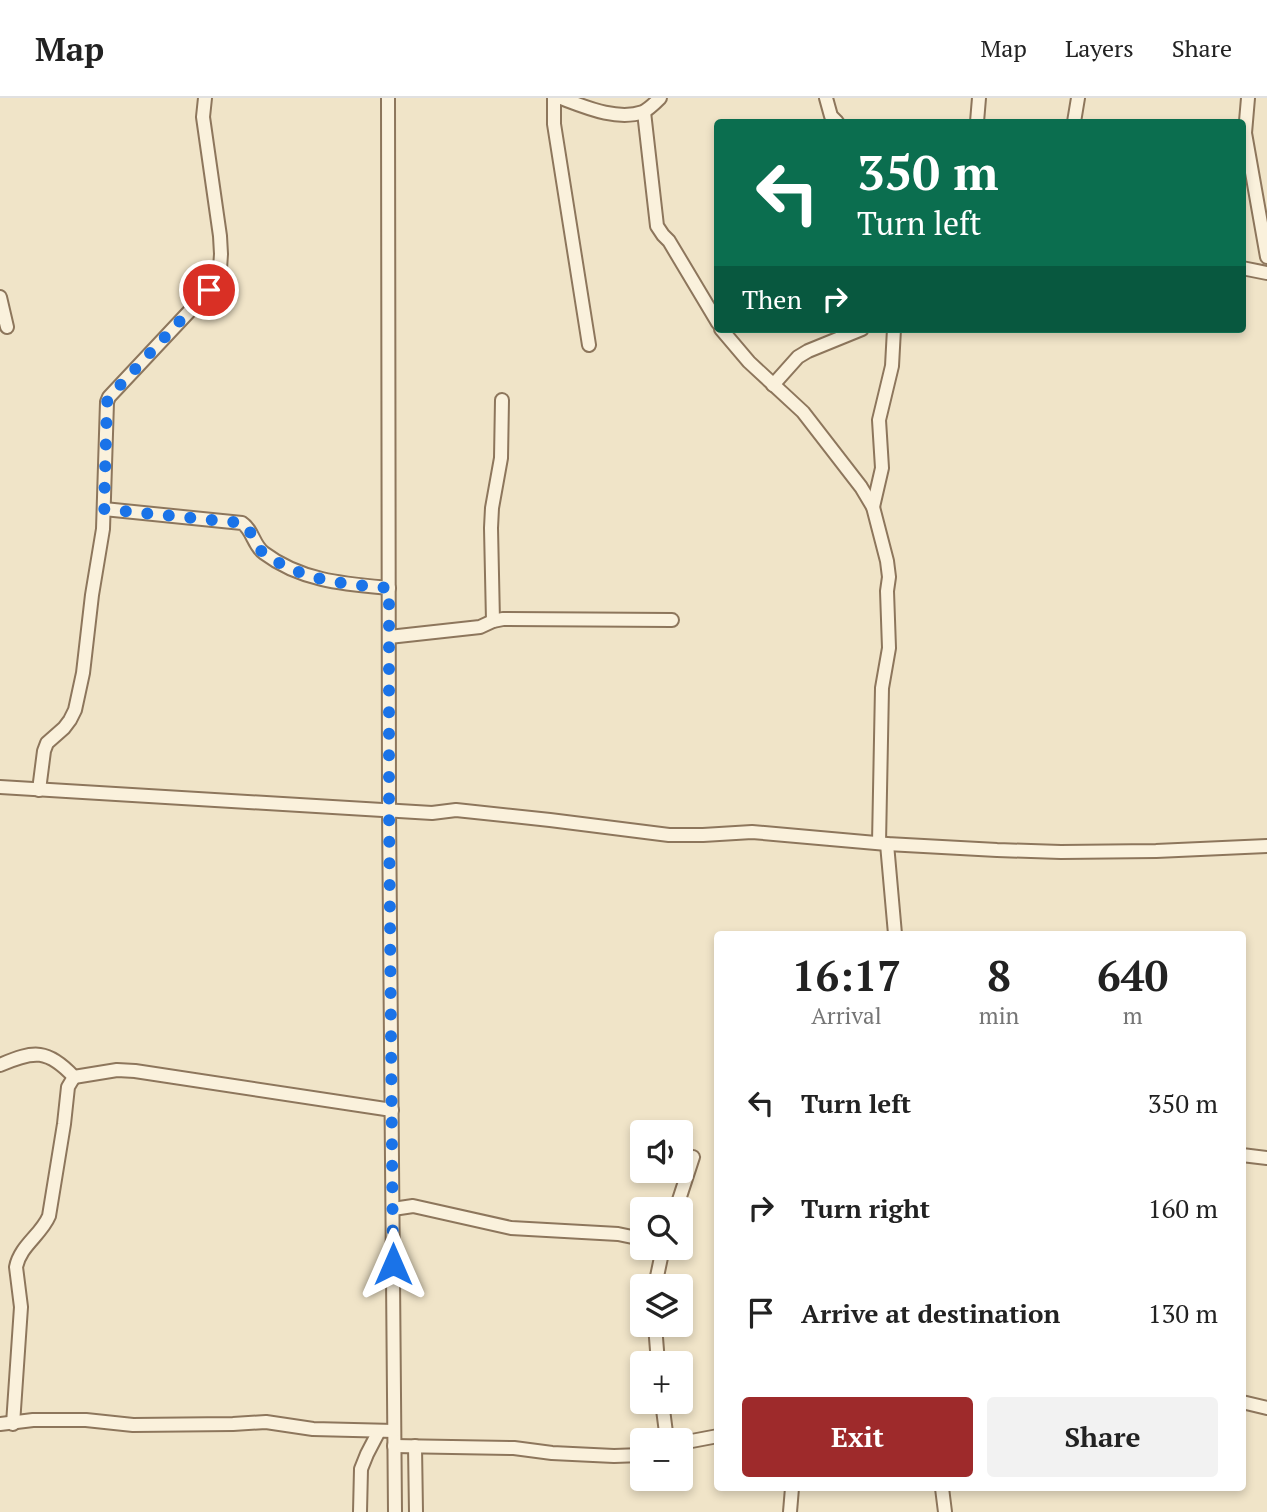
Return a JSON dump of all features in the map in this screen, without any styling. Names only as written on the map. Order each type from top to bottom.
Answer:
[{"type":"street","points":[[39,790],[47,743],[64,728],[75,710],[83,673],[103,529],[107,402],[204,296],[216,280],[220,269],[220,236],[203,117],[205,98]]},
{"type":"street","points":[[388,98],[394,1512]]},
{"type":"street","points":[[554,98],[555,137],[589,345]]},
{"type":"street","points":[[561,98],[598,111],[623,115],[644,112],[660,98]]},
{"type":"street","points":[[826,98],[834,119]]},
{"type":"street","points":[[977,119],[979,98]]},
{"type":"street","points":[[1074,119],[1078,98]]},
{"type":"street","points":[[1246,121],[1248,98]]},
{"type":"street","points":[[644,112],[657,226],[669,241],[714,316]]},
{"type":"street","points":[[1246,139],[1267,257]]},
{"type":"street","points":[[1246,269],[1267,273]]},
{"type":"street","points":[[0,297],[7,327]]},
{"type":"street","points":[[724,333],[749,362],[803,412],[861,486],[873,507],[889,577],[889,648],[881,701],[883,843],[895,931]]},
{"type":"street","points":[[773,385],[798,357],[852,333]]},
{"type":"street","points":[[873,507],[882,468],[879,420],[892,366],[894,333]]},
{"type":"street","points":[[493,621],[491,528],[501,458],[502,400]]},
{"type":"street","points":[[104,509],[242,523],[248,528],[257,548],[285,567],[334,582],[389,588]]},
{"type":"street","points":[[389,637],[480,627],[503,619],[672,620]]},
{"type":"street","points":[[0,787],[432,813],[456,810],[669,835],[752,832],[883,843],[1061,852],[1267,846]]},
{"type":"street","points":[[0,1065],[20,1056],[40,1054],[65,1067],[74,1077]]},
{"type":"street","points":[[7,1424],[21,1307],[17,1262],[46,1224],[49,1216],[68,1087],[74,1077],[117,1070],[135,1071],[392,1110]]},
{"type":"street","points":[[1246,1156],[1267,1158]]},
{"type":"street","points":[[393,1209],[413,1206],[511,1228],[630,1236]]},
{"type":"street","points":[[1246,1403],[1267,1408]]},
{"type":"street","points":[[0,1431],[7,1424],[33,1420],[86,1420],[133,1425],[266,1422],[313,1430],[394,1431]]},
{"type":"street","points":[[360,1512],[361,1469],[379,1431]]},
{"type":"street","points":[[693,1441],[714,1437]]},
{"type":"street","points":[[394,1446],[514,1448],[564,1454],[630,1455]]},
{"type":"street","points":[[415,1446],[416,1512]]},
{"type":"street","points":[[790,1512],[792,1491]]},
{"type":"street","points":[[942,1491],[944,1512]]},
{"type":"route","points":[[209,290],[109,397],[104,509],[242,523],[248,528],[257,548],[285,567],[315,578],[344,584],[389,588],[393,1264]]}]
